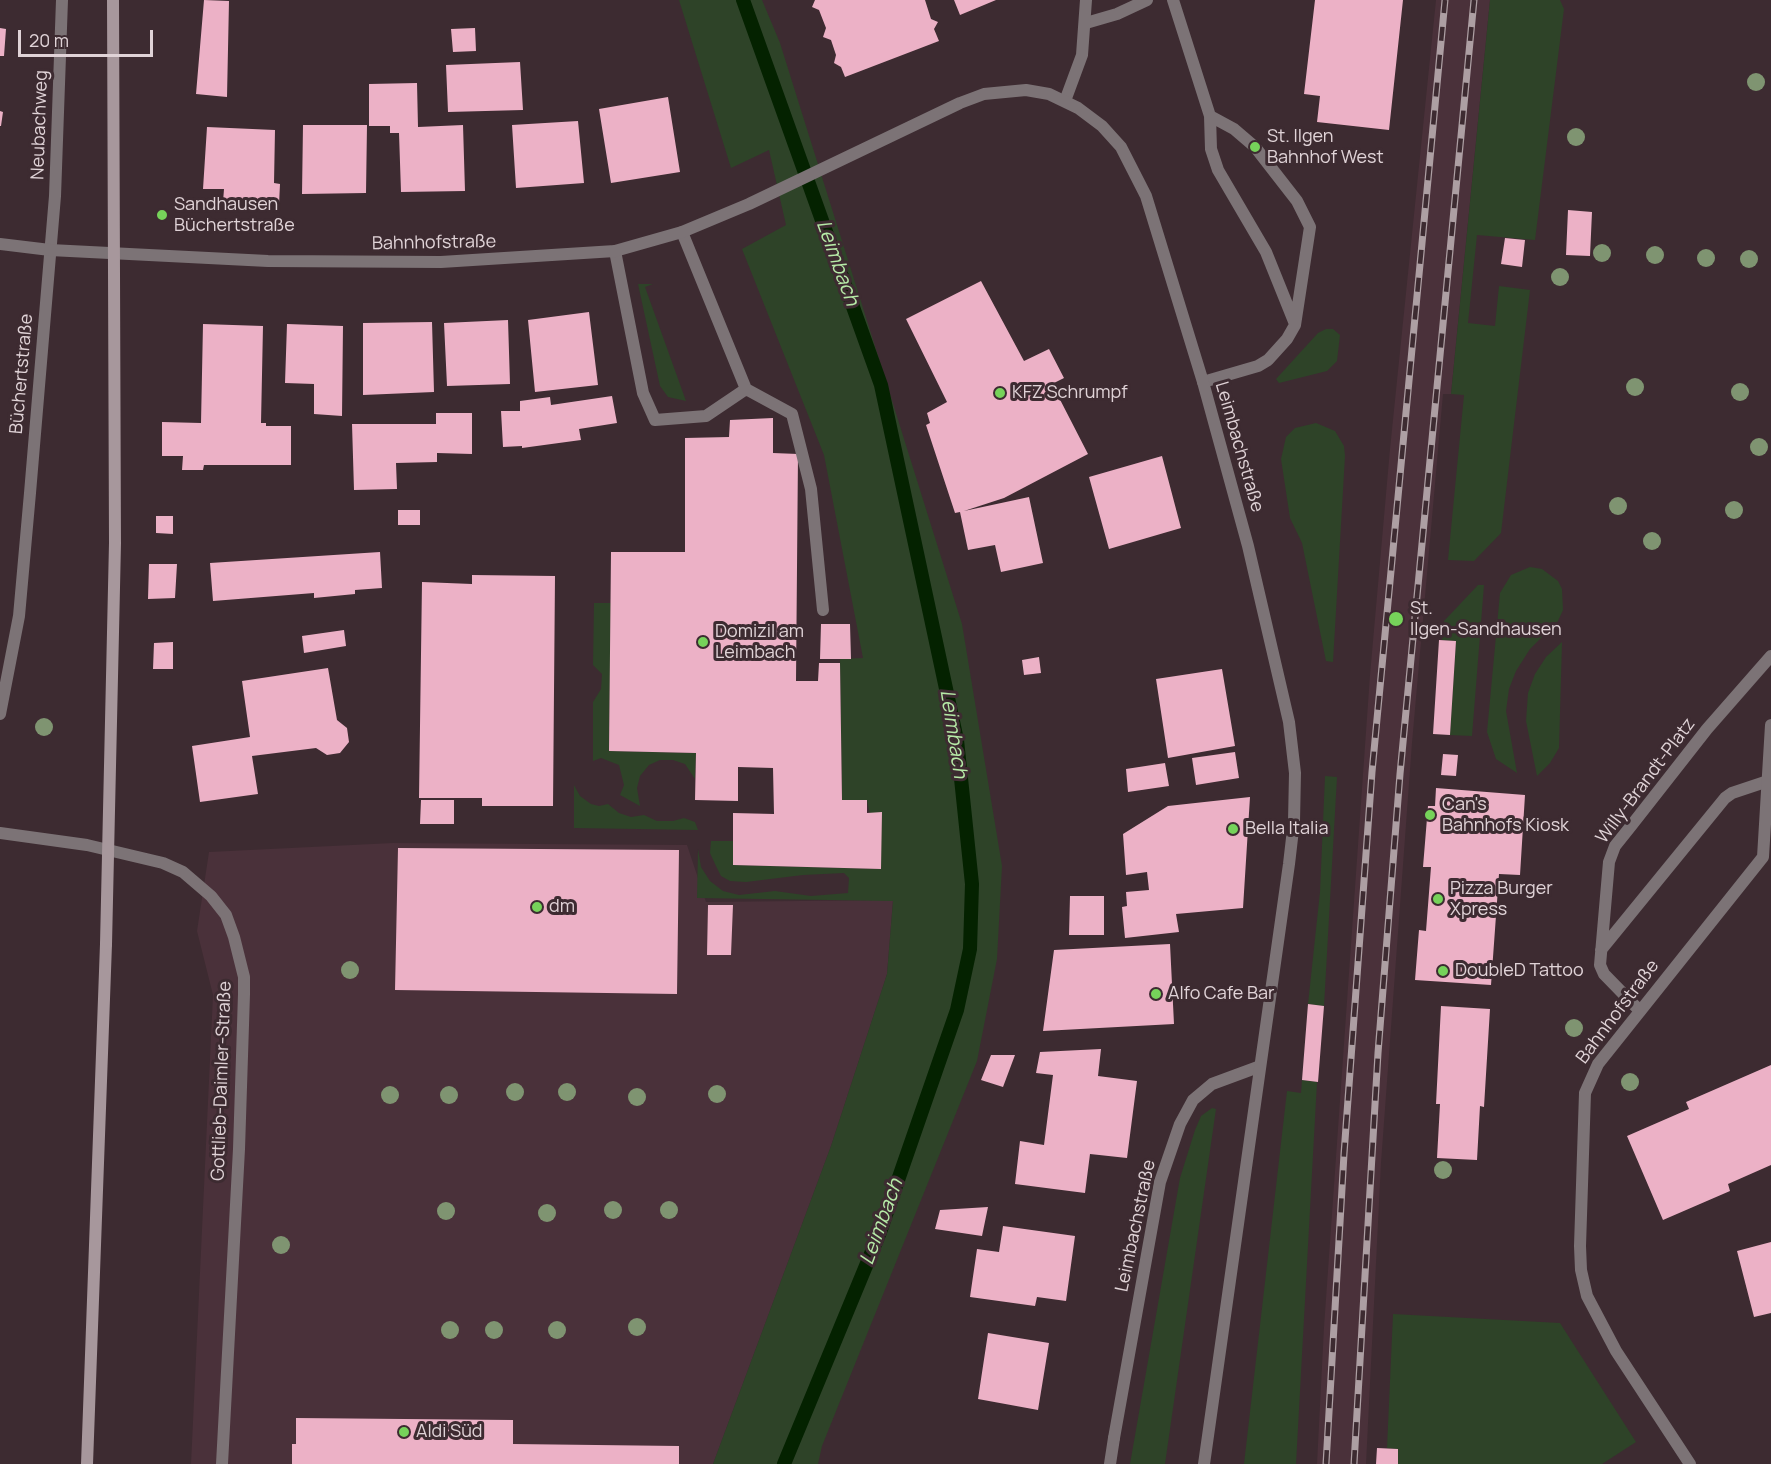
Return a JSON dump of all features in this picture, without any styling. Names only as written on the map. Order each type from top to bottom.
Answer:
[{"type":"main road","points":[[87,1464],[106,944],[116,543],[113,0]]},
{"type":"street","name":"Neubachweg","points":[[50,250],[55,196],[62,0]]},
{"type":"street","points":[[1065,101],[1082,55],[1086,0]]},
{"type":"street","points":[[1086,23],[1117,14],[1147,0]]},
{"type":"street","points":[[1173,0],[1210,116],[1211,149],[1218,170],[1266,252],[1295,325]]},
{"type":"street","name":"Leimbachstraße","points":[[849,156],[984,94],[1026,90],[1065,101],[1102,126],[1131,164],[1153,215],[1203,382],[1248,546],[1289,723],[1295,773],[1293,832],[1258,1067],[1204,1464]]},
{"type":"street","points":[[1203,382],[1268,360],[1287,339],[1295,325],[1310,227],[1298,201],[1255,147],[1234,129],[1210,116]]},
{"type":"street","name":"Bahnhofstraße","points":[[0,244],[50,250],[268,261],[430,262],[529,258],[615,251],[682,232],[764,197],[849,156]]},
{"type":"street","points":[[682,232],[746,389],[792,414],[811,489],[823,610]]},
{"type":"street","name":"Büchertstraße","points":[[0,714],[19,616],[50,250]]},
{"type":"street","points":[[615,251],[643,393],[655,420],[706,416],[746,389]]},
{"type":"street","name":"Willy-Brandt-Platz","points":[[1640,1011],[1604,974],[1600,965],[1606,878],[1615,846],[1707,729],[1771,656]]},
{"type":"street","name":"Bahnhofstraße","points":[[1690,1464],[1616,1352],[1591,1307],[1581,1270],[1586,1093],[1590,1078],[1598,1064],[1763,857],[1771,725]]},
{"type":"street","points":[[1601,950],[1725,798],[1732,793],[1768,781]]},
{"type":"street","name":"Gottlieb-Daimler-Straße","points":[[0,833],[87,845],[163,863],[183,872],[211,896],[226,915],[234,937],[242,967],[244,994],[239,1149],[222,1464]]},
{"type":"street","name":"Leimbachstraße","points":[[1110,1464],[1160,1182],[1180,1124],[1193,1100],[1212,1084],[1258,1067]]},
{"type":"shaded area","points":[[1436,0],[1490,0],[1451,394],[1443,394],[1412,743],[1381,1163],[1366,1464],[1317,1464],[1324,1327],[1370,675],[1390,449]]},
{"type":"shaded area","points":[[393,843],[687,845],[706,902],[893,900],[887,974],[831,1146],[713,1464],[191,1464],[213,995],[197,931],[209,852]]},
{"type":"green space","points":[[679,0],[762,0],[780,43],[962,624],[1002,866],[997,959],[977,1061],[822,1446],[818,1464],[713,1464],[831,1146],[887,974],[893,901],[697,898],[698,849],[701,867],[710,881],[723,891],[739,895],[775,891],[811,896],[848,893],[849,878],[844,873],[746,882],[730,881],[721,876],[715,864],[710,853],[711,841],[733,841],[733,865],[881,869],[867,800],[842,800],[840,659],[863,658],[824,455],[742,249],[786,225],[769,150],[731,168]]},
{"type":"green space","points":[[1490,0],[1560,0],[1564,9],[1535,240],[1477,235],[1468,323],[1495,326],[1499,286],[1530,290],[1501,533],[1474,561],[1448,560],[1464,395],[1451,394]]},
{"type":"green space","points":[[638,284],[653,284],[645,287],[686,401],[668,397],[660,386]]},
{"type":"green space","points":[[1326,329],[1333,329],[1340,335],[1337,361],[1327,371],[1279,383],[1276,379],[1318,333]]},
{"type":"green space","points":[[1316,423],[1335,431],[1344,446],[1345,456],[1333,662],[1326,661],[1302,543],[1290,518],[1281,459],[1286,437],[1295,428]]},
{"type":"green space","points":[[1530,567],[1542,569],[1558,581],[1562,589],[1563,610],[1558,621],[1530,649],[1516,671],[1509,689],[1506,711],[1517,773],[1496,759],[1487,732],[1500,593],[1511,575]]},
{"type":"green space","points":[[1478,585],[1484,585],[1472,736],[1450,735],[1456,641],[1442,640],[1444,621]]},
{"type":"green space","points":[[594,603],[611,603],[609,751],[696,753],[695,779],[685,764],[673,760],[660,760],[649,765],[640,776],[637,788],[640,806],[620,795],[624,785],[619,765],[601,758],[593,761],[593,702],[601,689],[602,674],[593,665]]},
{"type":"green space","points":[[1562,642],[1559,748],[1550,763],[1537,776],[1526,721],[1528,693],[1535,674],[1546,657]]},
{"type":"green space","points":[[1325,776],[1337,777],[1324,1006],[1308,1004],[1320,892]]},
{"type":"green space","points":[[574,785],[580,796],[591,804],[599,806],[608,804],[619,813],[631,817],[644,815],[657,821],[684,818],[695,822],[698,830],[574,828]]},
{"type":"green space","points":[[1302,1080],[1317,1082],[1296,1464],[1244,1464],[1287,1091],[1301,1093]]},
{"type":"green space","points":[[1212,1108],[1216,1109],[1165,1464],[1130,1464],[1180,1178],[1201,1116]]},
{"type":"green space","points":[[1393,1314],[1560,1323],[1636,1442],[1602,1464],[1398,1464],[1398,1449],[1387,1448]]},
{"type":"building","points":[[204,0],[229,1],[227,97],[196,94]]},
{"type":"building","points":[[815,0],[925,0],[931,19],[938,22],[934,29],[939,41],[845,77],[841,67],[834,63],[836,55],[831,40],[823,37],[826,28],[819,10],[812,7]]},
{"type":"building","points":[[954,0],[996,0],[960,15]]},
{"type":"building","points":[[1315,0],[1403,0],[1389,130],[1317,122],[1320,96],[1304,94]]},
{"type":"building","points":[[0,28],[6,29],[4,56],[0,56]]},
{"type":"building","points":[[475,28],[476,51],[453,52],[451,29]]},
{"type":"building","points":[[520,62],[523,110],[448,112],[446,65]]},
{"type":"building","points":[[417,83],[418,127],[463,125],[465,191],[401,192],[399,133],[390,133],[390,126],[369,126],[369,84]]},
{"type":"building","points":[[668,97],[680,172],[611,183],[599,109]]},
{"type":"building","points":[[0,111],[3,112],[1,126],[0,126]]},
{"type":"building","points":[[578,121],[584,183],[516,188],[512,125]]},
{"type":"building","points":[[303,125],[367,125],[366,193],[302,194]]},
{"type":"building","points":[[207,127],[275,130],[274,183],[280,184],[279,205],[223,202],[224,189],[203,189]]},
{"type":"building","points":[[1568,210],[1592,212],[1590,256],[1566,255]]},
{"type":"building","points":[[1505,238],[1525,240],[1522,267],[1501,264]]},
{"type":"building","name":"KFZ Schrumpf","points":[[981,281],[1024,361],[1049,349],[1064,378],[1052,384],[1088,454],[1004,498],[964,511],[1029,497],[1043,563],[1001,572],[995,545],[968,550],[960,512],[955,513],[926,425],[930,423],[927,413],[947,402],[906,319]]},
{"type":"building","points":[[589,312],[598,385],[535,392],[528,320]]},
{"type":"building","points":[[508,320],[510,384],[447,386],[444,323]]},
{"type":"building","points":[[432,322],[434,392],[363,395],[363,323]]},
{"type":"building","points":[[203,324],[263,326],[261,423],[266,423],[266,426],[291,426],[291,465],[204,465],[203,470],[182,470],[183,456],[162,456],[162,422],[201,423]]},
{"type":"building","points":[[287,324],[343,326],[342,416],[314,414],[314,384],[285,383]]},
{"type":"building","points":[[612,396],[617,423],[579,429],[581,440],[522,448],[522,446],[503,447],[501,411],[520,411],[520,401],[550,397],[551,405]]},
{"type":"building","points":[[436,413],[472,413],[472,454],[437,453],[437,462],[396,463],[397,489],[354,490],[352,424],[436,424]]},
{"type":"building","name":"Domizil am Leimbach","points":[[773,418],[773,453],[798,454],[796,681],[818,681],[819,663],[840,663],[842,800],[867,800],[867,813],[882,812],[881,869],[733,865],[733,813],[774,814],[773,768],[738,767],[738,801],[695,800],[696,753],[609,751],[611,552],[685,552],[685,438],[729,437],[730,420]]},
{"type":"building","points":[[1162,456],[1181,528],[1109,549],[1089,477]]},
{"type":"building","points":[[398,510],[420,510],[420,525],[398,525]]},
{"type":"building","points":[[156,516],[173,516],[173,534],[156,533]]},
{"type":"building","points":[[380,552],[382,588],[355,590],[355,594],[314,598],[314,593],[213,601],[210,563]]},
{"type":"building","points":[[149,564],[177,564],[175,598],[148,599]]},
{"type":"building","points":[[472,575],[555,576],[553,806],[482,806],[482,798],[419,798],[422,582],[472,584]]},
{"type":"building","points":[[821,624],[850,624],[851,659],[820,659]]},
{"type":"building","points":[[344,630],[346,646],[304,653],[302,636]]},
{"type":"building","points":[[1439,640],[1456,641],[1450,735],[1433,734]]},
{"type":"building","points":[[173,642],[173,669],[153,669],[154,643]]},
{"type":"building","points":[[1039,657],[1041,673],[1024,675],[1022,660]]},
{"type":"building","points":[[328,668],[337,720],[347,728],[349,742],[340,753],[327,755],[316,748],[252,756],[258,794],[200,802],[192,746],[250,737],[242,681]]},
{"type":"building","points":[[1222,669],[1235,746],[1168,758],[1156,679]]},
{"type":"building","points":[[1235,752],[1239,778],[1196,785],[1192,758]]},
{"type":"building","points":[[1443,754],[1458,755],[1456,776],[1441,775]]},
{"type":"building","points":[[1165,763],[1169,786],[1128,792],[1126,769]]},
{"type":"building","points":[[1436,788],[1525,795],[1520,875],[1499,874],[1491,985],[1415,980],[1419,930],[1426,931],[1431,867],[1423,867],[1428,806],[1435,806]]},
{"type":"building","points":[[1250,797],[1243,908],[1176,914],[1179,932],[1125,938],[1122,907],[1127,906],[1126,892],[1149,890],[1147,872],[1126,875],[1123,834],[1168,806]]},
{"type":"building","points":[[421,800],[454,800],[454,824],[420,824]]},
{"type":"building","name":"dm","points":[[398,848],[679,850],[677,994],[395,990]]},
{"type":"building","points":[[1070,896],[1104,896],[1104,935],[1069,935]]},
{"type":"building","points":[[708,905],[733,905],[731,955],[707,955]]},
{"type":"building","points":[[1170,944],[1174,1024],[1043,1031],[1054,950]]},
{"type":"building","points":[[1308,1004],[1324,1006],[1318,1082],[1302,1080]]},
{"type":"building","points":[[1441,1006],[1490,1009],[1484,1107],[1480,1106],[1477,1160],[1437,1158],[1440,1104],[1436,1104]]},
{"type":"building","points":[[1101,1049],[1098,1076],[1137,1081],[1127,1158],[1090,1154],[1085,1193],[1015,1184],[1020,1141],[1044,1145],[1053,1075],[1036,1073],[1040,1052]]},
{"type":"building","points":[[991,1055],[1015,1055],[1003,1087],[981,1080]]},
{"type":"building","points":[[1771,1065],[1771,1165],[1728,1184],[1730,1191],[1663,1220],[1627,1136],[1689,1109],[1686,1102]]},
{"type":"building","points":[[988,1207],[982,1236],[935,1229],[940,1210]]},
{"type":"building","points":[[1003,1226],[1075,1236],[1066,1301],[1037,1297],[1035,1306],[970,1297],[977,1249],[999,1252]]},
{"type":"building","points":[[1771,1242],[1771,1313],[1754,1317],[1737,1251]]},
{"type":"building","points":[[988,1333],[1049,1343],[1038,1410],[978,1399]]},
{"type":"building","name":"Aldi Süd","points":[[296,1418],[513,1420],[513,1444],[679,1446],[679,1464],[292,1464],[292,1444],[296,1444]]},
{"type":"building","points":[[1377,1448],[1398,1449],[1398,1464],[1376,1464]]},
{"type":"waterway","name":"Leimbach","points":[[743,0],[881,385],[957,740],[972,884],[970,949],[957,1010],[880,1232],[784,1464]]},
{"type":"railway","points":[[1326,1464],[1344,1154],[1372,772],[1445,0]]},
{"type":"railway","points":[[1354,1464],[1378,1053],[1400,774],[1474,0]]},
{"type":"place","name":"St. Ilgen Bahnhof West","points":[[1255,147]]},
{"type":"place","name":"Sandhausen Büchertstraße","points":[[162,215]]},
{"type":"place","name":"KFZ Schrumpf","points":[[1000,393]]},
{"type":"place","name":"St. Ilgen-Sandhausen","points":[[1396,619]]},
{"type":"place","name":"Domizil am Leimbach","points":[[703,642]]},
{"type":"place","name":"Can's Bahnhofs Kiosk","points":[[1430,815]]},
{"type":"place","name":"Bella Italia","points":[[1233,829]]},
{"type":"place","name":"Pizza Burger Xpress","points":[[1438,899]]},
{"type":"place","name":"dm","points":[[537,907]]},
{"type":"place","name":"DoubleD Tattoo","points":[[1443,971]]},
{"type":"place","name":"Alfo Cafe Bar","points":[[1156,994]]},
{"type":"place","name":"Aldi Süd","points":[[404,1432]]}]
